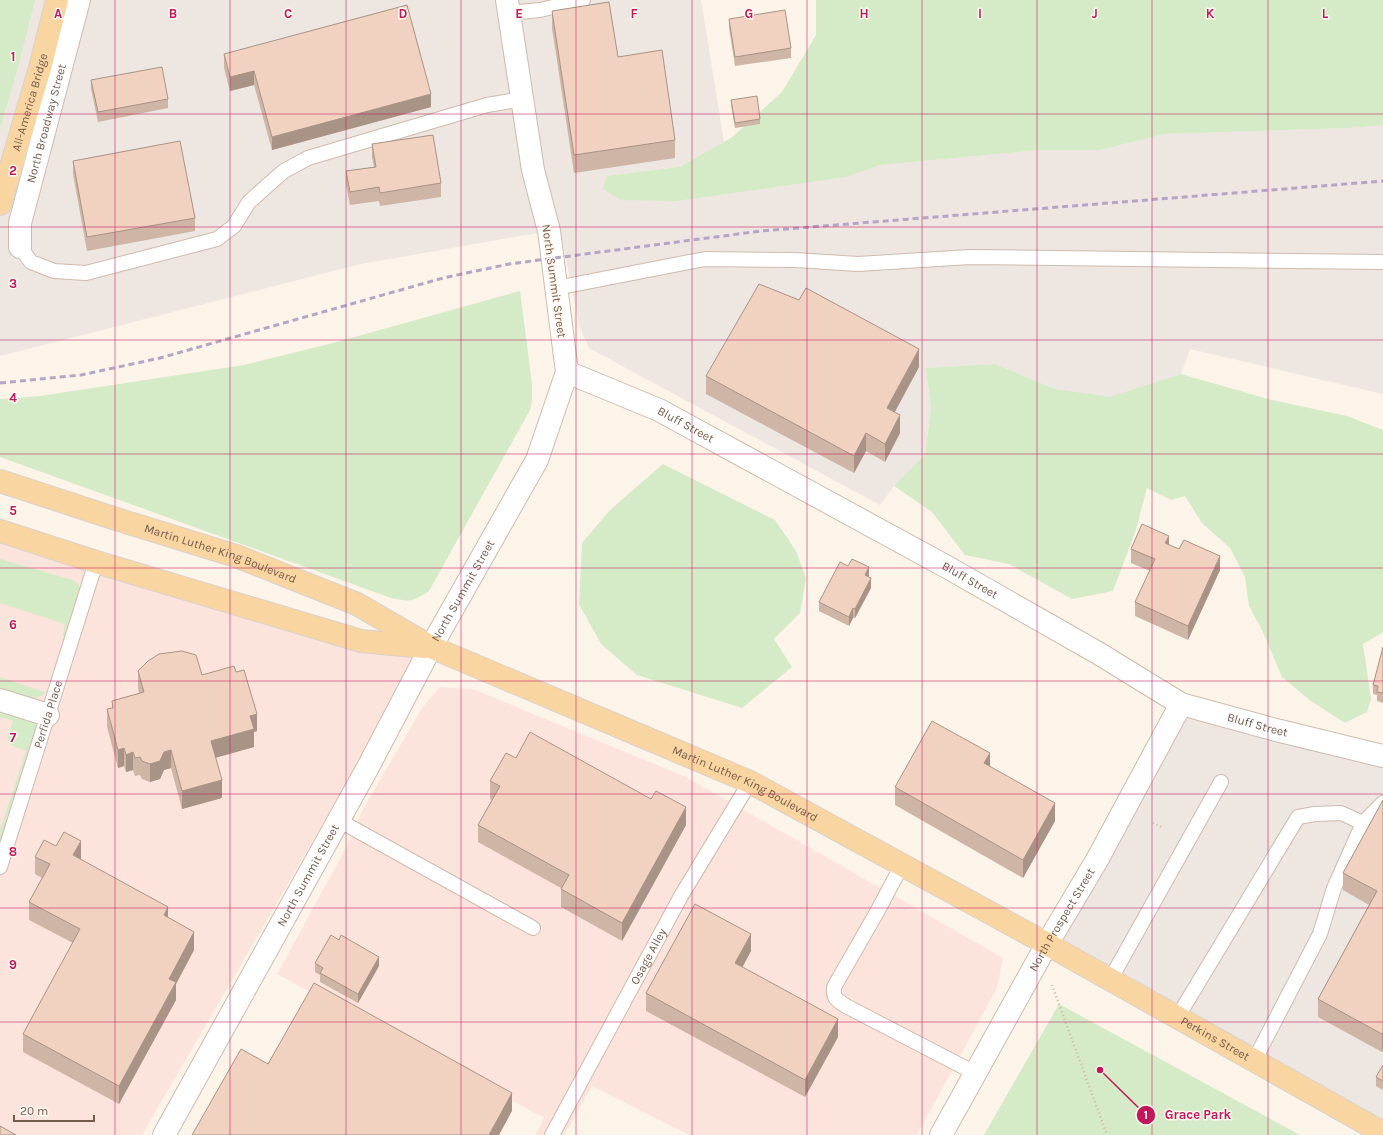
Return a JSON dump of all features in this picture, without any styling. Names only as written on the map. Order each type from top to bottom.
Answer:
[{"type":"main road","name":"All-America Bridge","points":[[0,204],[40,68],[57,0]]},
{"type":"main road","name":"Martin Luther King Boulevard","points":[[0,481],[236,556],[357,604],[431,647],[750,782],[902,865],[1043,950]]},
{"type":"main road","name":"Martin Luther King Boulevard","points":[[0,531],[96,562],[361,641],[431,647]]},
{"type":"main road","name":"Perkins Street","points":[[1043,950],[1110,980],[1383,1133]]},
{"type":"street","name":"North Broadway Street","points":[[20,247],[20,223],[80,0]]},
{"type":"street","name":"North Summit Street","points":[[164,1135],[338,820],[431,647],[537,460],[567,372],[548,231],[533,170],[508,6]]},
{"type":"street","name":"Bluff Street","points":[[567,372],[659,410],[947,567],[1098,653],[1181,704],[1276,730],[1383,756]]},
{"type":"street","points":[[0,700],[48,715]]},
{"type":"street","name":"North Prospect Street","points":[[941,1135],[1043,950],[1097,860],[1181,704]]},
{"type":"lane","points":[[508,6],[540,10],[584,0]]},
{"type":"lane","points":[[20,247],[31,262],[54,271],[86,273],[217,239],[234,226],[249,202],[284,171],[308,158],[487,105],[522,100]]},
{"type":"lane","points":[[556,288],[705,259],[794,260],[858,264],[970,257],[1383,262]]},
{"type":"lane","name":"Perfida Place","points":[[0,867],[96,562]]},
{"type":"lane","name":"Osage Alley","points":[[554,1134],[681,896],[750,782]]},
{"type":"lane","points":[[1110,980],[1221,782]]},
{"type":"lane","points":[[1254,1061],[1320,934],[1334,888],[1363,823],[1383,803]]},
{"type":"lane","points":[[1177,1018],[1298,817],[1315,814],[1341,813],[1363,823]]},
{"type":"lane","points":[[338,820],[533,928]]},
{"type":"lane","points":[[902,865],[834,987],[833,994],[835,998],[846,1006],[975,1073]]},
{"type":"path","points":[[1153,823],[1161,827]]},
{"type":"path","points":[[1043,950],[1107,1135]]},
{"type":"shaded area","points":[[0,0],[507,0],[549,231],[361,264],[0,356]]},
{"type":"shaded area","points":[[513,0],[701,0],[724,142],[679,167],[607,176],[677,201],[845,177],[880,165],[1040,150],[1100,150],[1165,134],[1349,128],[1383,125],[1383,394],[1190,349],[1181,374],[1110,398],[1055,389],[995,364],[926,368],[931,408],[925,454],[894,486],[880,505],[589,348],[580,328],[556,210],[538,170]]},
{"type":"shaded area","points":[[0,538],[422,653],[142,1135],[0,1135]]},
{"type":"shaded area","points":[[440,687],[473,689],[686,777],[1003,958],[997,988],[917,1135],[689,1135],[592,1086],[564,1135],[535,1135],[544,1118],[277,974],[346,848],[362,811],[422,708]]},
{"type":"shaded area","points":[[1185,716],[1383,766],[1383,1121],[1063,939]]},
{"type":"green space","points":[[0,0],[35,0],[20,60],[0,129]]},
{"type":"green space","points":[[816,0],[1383,0],[1383,125],[1349,128],[1165,134],[1100,150],[1040,150],[880,165],[846,177],[677,201],[620,200],[603,189],[607,176],[679,167],[731,138],[782,92],[816,35]]},
{"type":"green space","points":[[520,291],[532,384],[532,401],[530,410],[429,591],[415,599],[403,600],[391,598],[0,457],[0,399],[40,396],[244,365],[333,343]]},
{"type":"green space","points":[[995,364],[1055,389],[1110,397],[1181,374],[1272,400],[1347,416],[1383,430],[1383,632],[1363,644],[1371,699],[1367,712],[1345,723],[1311,701],[1282,677],[1262,630],[1249,606],[1245,577],[1230,548],[1202,523],[1185,496],[1171,500],[1147,488],[1136,530],[1113,591],[1072,599],[1009,564],[965,555],[932,512],[894,486],[925,454],[931,408],[926,368]]},
{"type":"green space","points":[[663,464],[775,520],[796,551],[806,578],[800,613],[774,639],[792,667],[742,708],[637,675],[601,644],[579,604],[582,543],[610,510]]},
{"type":"green space","points":[[0,559],[73,580],[79,585],[80,590],[64,641],[63,635],[65,624],[0,603]]},
{"type":"green space","points":[[0,677],[44,692],[47,690],[42,696],[31,698],[0,688]]},
{"type":"green space","points":[[0,709],[32,720],[37,727],[0,841],[0,830],[26,751],[8,743],[8,736],[13,721],[0,717]]},
{"type":"green space","points":[[1059,1004],[1300,1135],[984,1135]]},
{"type":"building","points":[[609,2],[618,57],[662,50],[675,140],[574,155],[552,11]]},
{"type":"building","points":[[407,5],[431,94],[272,137],[254,71],[230,77],[224,54]]},
{"type":"building","points":[[785,10],[791,48],[735,57],[729,19]]},
{"type":"building","points":[[162,67],[168,99],[98,112],[91,80]]},
{"type":"building","points":[[757,96],[760,119],[735,123],[731,100]]},
{"type":"building","points":[[433,135],[441,183],[380,193],[379,187],[350,192],[346,171],[376,167],[372,144]]},
{"type":"building","points":[[180,141],[195,218],[87,237],[73,161]]},
{"type":"building","points":[[759,284],[799,300],[806,288],[919,349],[887,408],[900,415],[885,444],[866,433],[854,456],[706,376]]},
{"type":"building","points":[[1142,524],[1169,536],[1165,543],[1179,549],[1184,540],[1220,556],[1188,626],[1135,602],[1155,559],[1131,549]]},
{"type":"building","points":[[852,559],[869,567],[865,575],[871,578],[855,609],[853,608],[849,617],[819,602],[840,562],[848,566]]},
{"type":"building","points":[[1383,647],[1383,693],[1377,692],[1378,686],[1373,685]]},
{"type":"building","points":[[182,651],[196,655],[202,675],[234,666],[236,672],[244,670],[257,714],[250,716],[254,729],[211,741],[222,780],[182,791],[171,750],[164,752],[160,761],[150,764],[142,761],[140,757],[135,758],[133,752],[126,755],[124,748],[118,750],[107,709],[113,708],[112,701],[144,692],[138,671],[148,661],[159,654]]},
{"type":"building","points":[[932,721],[990,753],[984,763],[1055,803],[1023,860],[895,787]]},
{"type":"building","points":[[530,732],[651,799],[656,791],[686,807],[622,923],[561,889],[569,875],[478,825],[500,786],[490,781],[506,753],[516,758]]},
{"type":"building","points":[[1383,800],[1382,1034],[1318,999],[1377,891],[1343,873]]},
{"type":"building","points":[[64,832],[81,841],[73,855],[168,907],[164,915],[194,932],[169,979],[176,982],[119,1086],[23,1034],[80,929],[29,902],[50,864],[35,857],[44,840],[56,846]]},
{"type":"building","points":[[695,904],[751,934],[735,963],[838,1019],[805,1080],[646,993]]},
{"type":"building","points":[[331,935],[339,940],[341,935],[379,957],[358,994],[320,973],[323,968],[315,963]]},
{"type":"building","points":[[314,983],[512,1093],[489,1135],[192,1135],[241,1049],[268,1064]]},
{"type":"building","points":[[1383,1065],[1383,1081],[1376,1077]]},
{"type":"building","points":[[0,1126],[16,1135],[0,1135]]},
{"type":"railway","points":[[0,383],[81,375],[160,358],[443,278],[509,264],[761,231],[1383,181]]},
{"type":"place","name":"Grace Park","points":[[1100,1070]]}]
